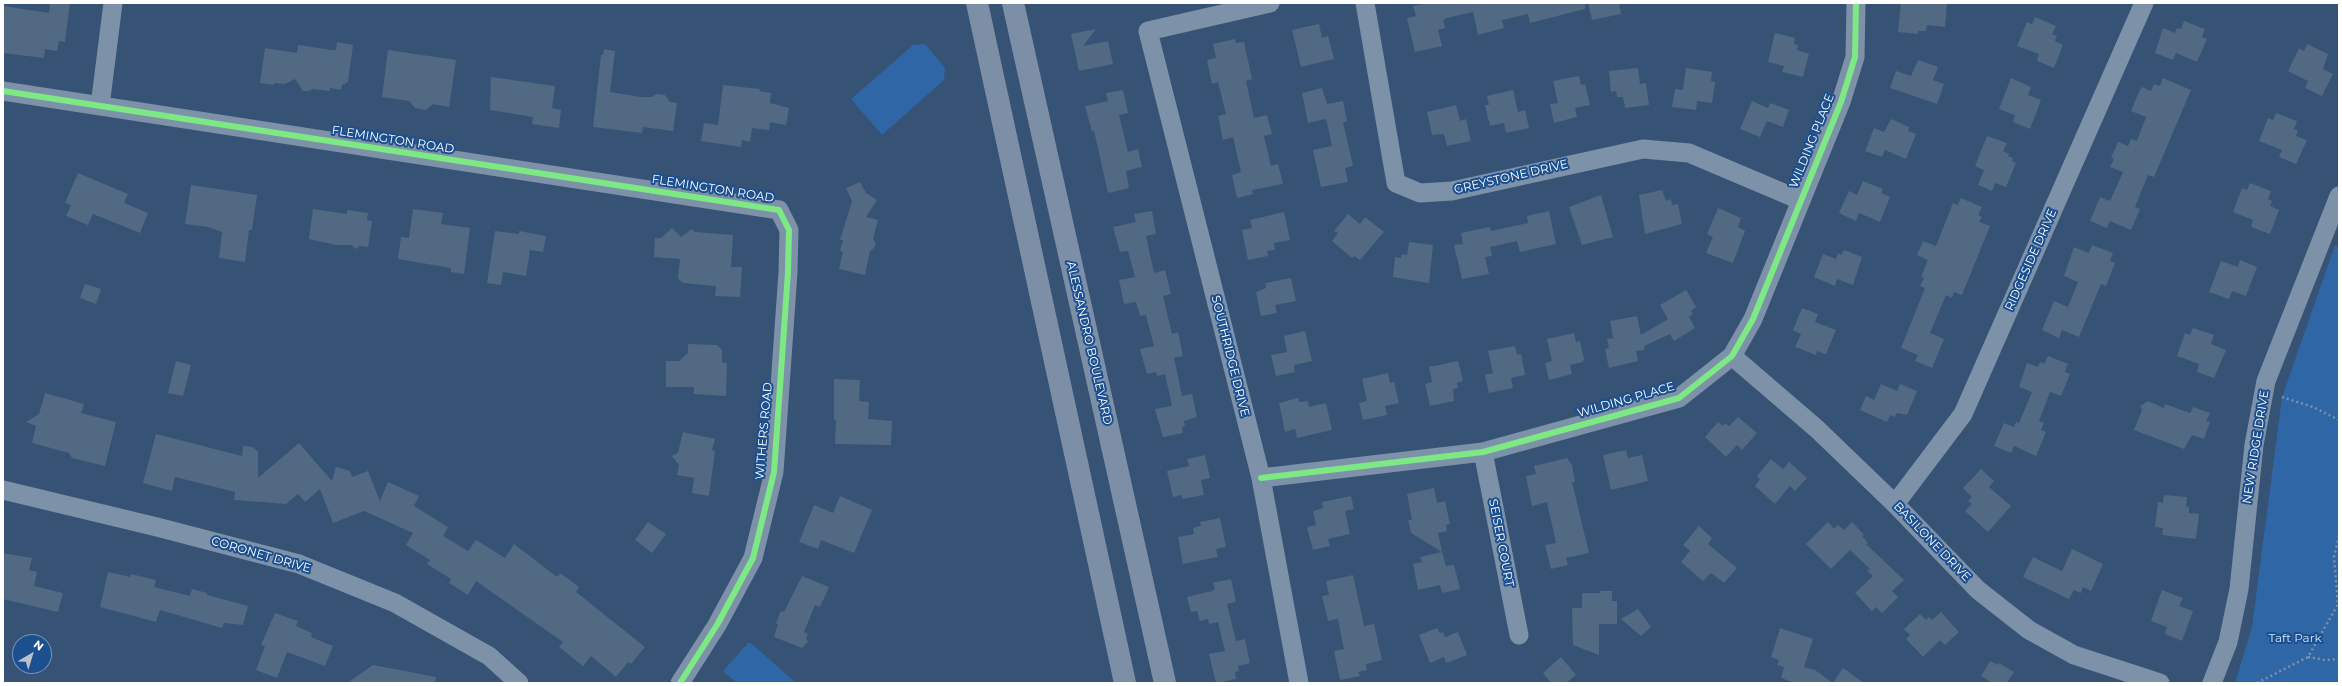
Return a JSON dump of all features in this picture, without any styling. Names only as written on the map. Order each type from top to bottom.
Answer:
[{"type":"main road","points":[[977,3],[1125,683]]},
{"type":"main road","name":"ALESSANDRO BOULEVARD","points":[[1013,3],[1165,683]]},
{"type":"street","points":[[100,106],[113,3]]},
{"type":"street","name":"SOUTHRIDGE DRIVE","points":[[1270,3],[1148,31],[1260,478],[1299,683]]},
{"type":"street","name":"GREYSTONE DRIVE","points":[[1365,3],[1396,183],[1420,193],[1452,191],[1643,149],[1689,153],[1800,200]]},
{"type":"street","name":"WILDING PLACE","points":[[1260,478],[1483,452],[1679,398],[1732,356],[1753,319],[1841,102],[1855,57],[1856,3]]},
{"type":"street","name":"RIDGESIDE DRIVE","points":[[1895,504],[1964,414],[2144,3]]},
{"type":"street","name":"FLEMINGTON ROAD","points":[[3,92],[779,210]]},
{"type":"street","name":"NEW RIDGE DRIVE","points":[[2212,683],[2228,642],[2239,590],[2254,445],[2266,380],[2339,196]]},
{"type":"street","name":"WITHERS ROAD","points":[[680,683],[717,625],[753,558],[774,472],[788,237],[788,230],[779,210]]},
{"type":"street","name":"BASILONE DRIVE","points":[[1732,356],[1817,429],[1895,504],[1978,590],[2029,630],[2074,655],[2160,683]]},
{"type":"street","name":"SEISER COURT","points":[[1483,452],[1519,634]]},
{"type":"street","name":"CORONET DRIVE","points":[[3,490],[157,527],[299,564],[396,603],[490,656],[519,683]]},
{"type":"path","points":[[2282,397],[2313,407],[2339,420]]},
{"type":"path","points":[[2257,683],[2308,657],[2338,605],[2334,557],[2339,536]]},
{"type":"path","points":[[2308,657],[2325,660],[2339,659]]},
{"type":"green space","points":[[925,44],[945,68],[944,80],[882,135],[851,99],[913,45]]},
{"type":"green space","name":"Taft Park","points":[[2335,245],[2339,248],[2339,683],[2235,683],[2252,627],[2282,397]]},
{"type":"green space","points":[[748,643],[751,643],[796,683],[737,683],[723,671]]},
{"type":"building","points":[[50,3],[70,3],[65,42],[59,41],[57,51],[45,49],[44,58],[3,53],[3,6],[49,13]]},
{"type":"building","points":[[1428,3],[1585,3],[1585,9],[1530,23],[1528,14],[1502,20],[1504,28],[1478,35],[1473,12],[1447,18],[1443,20],[1445,28],[1438,30],[1442,46],[1415,52],[1407,18],[1416,16],[1413,6]]},
{"type":"building","points":[[1588,3],[1619,3],[1621,14],[1592,20]]},
{"type":"building","points":[[1901,3],[1947,3],[1945,27],[1927,25],[1926,31],[1918,31],[1918,34],[1898,32]]},
{"type":"building","points":[[2035,17],[2056,26],[2052,34],[2057,36],[2055,41],[2063,45],[2054,68],[2037,61],[2039,54],[2017,46],[2027,22],[2032,24]]},
{"type":"building","points":[[2184,21],[2205,29],[2202,37],[2207,39],[2197,62],[2176,53],[2173,60],[2155,53],[2163,28],[2175,33],[2177,28],[2181,29]]},
{"type":"building","points":[[1319,24],[1322,38],[1328,36],[1334,59],[1301,67],[1292,30]]},
{"type":"building","points":[[1096,29],[1083,46],[1108,41],[1113,64],[1079,71],[1071,34]]},
{"type":"building","points":[[1775,33],[1795,38],[1794,44],[1798,45],[1797,50],[1809,54],[1803,77],[1782,72],[1784,66],[1768,62]]},
{"type":"building","points":[[1235,39],[1236,43],[1244,42],[1252,79],[1246,81],[1254,118],[1267,115],[1272,134],[1264,136],[1271,166],[1278,164],[1283,184],[1252,190],[1253,194],[1237,198],[1232,175],[1241,172],[1233,137],[1223,140],[1218,116],[1226,114],[1218,82],[1212,84],[1207,60],[1216,58],[1213,44]]},
{"type":"building","points":[[337,42],[353,45],[348,82],[342,85],[341,90],[330,88],[330,91],[313,89],[303,91],[295,79],[285,84],[274,83],[274,85],[260,83],[265,48],[297,53],[298,45],[336,50]]},
{"type":"building","points":[[2307,44],[2328,54],[2323,69],[2333,74],[2322,96],[2305,88],[2308,81],[2288,71],[2299,48],[2304,51]]},
{"type":"building","points":[[604,49],[615,51],[610,92],[641,97],[652,97],[656,94],[665,95],[670,102],[677,103],[673,131],[643,127],[642,133],[593,127],[601,55],[603,55]]},
{"type":"building","points":[[388,50],[456,60],[449,107],[433,104],[426,110],[415,108],[409,101],[382,97]]},
{"type":"building","points":[[1918,60],[1938,67],[1933,80],[1944,84],[1937,104],[1890,88],[1896,71],[1911,76]]},
{"type":"building","points":[[1638,68],[1640,84],[1646,83],[1649,105],[1625,108],[1623,97],[1617,97],[1616,91],[1611,92],[1609,71]]},
{"type":"building","points":[[1686,68],[1712,72],[1711,81],[1715,82],[1712,103],[1697,101],[1696,110],[1672,107],[1675,89],[1683,90]]},
{"type":"building","points":[[1579,76],[1581,85],[1585,84],[1590,105],[1575,108],[1577,117],[1554,123],[1550,104],[1558,103],[1553,81]]},
{"type":"building","points":[[491,77],[555,86],[552,108],[561,110],[559,128],[532,124],[533,117],[490,110]]},
{"type":"building","points":[[2011,78],[2031,87],[2028,95],[2041,100],[2030,129],[2013,122],[2015,115],[1999,109]]},
{"type":"building","points":[[2163,78],[2191,90],[2154,177],[2148,175],[2135,207],[2140,209],[2131,230],[2110,221],[2107,228],[2090,221],[2100,197],[2110,201],[2123,172],[2110,167],[2114,159],[2111,158],[2118,142],[2128,146],[2131,139],[2137,141],[2146,117],[2131,111],[2138,94],[2142,87],[2151,91],[2154,84],[2160,86]]},
{"type":"building","points":[[723,85],[760,89],[759,91],[771,93],[770,103],[789,108],[786,125],[770,122],[769,130],[752,128],[750,142],[742,140],[741,147],[701,141],[704,123],[718,125]]},
{"type":"building","points":[[1322,88],[1327,104],[1343,101],[1347,121],[1343,122],[1353,166],[1345,168],[1348,182],[1321,187],[1313,150],[1332,146],[1326,119],[1308,123],[1302,93]]},
{"type":"building","points":[[1123,90],[1128,113],[1119,115],[1128,152],[1138,149],[1142,167],[1126,171],[1129,188],[1108,193],[1094,131],[1092,132],[1085,106],[1108,101],[1106,93]]},
{"type":"building","points":[[1513,90],[1518,112],[1525,110],[1529,128],[1506,133],[1504,123],[1490,126],[1485,105],[1489,105],[1487,96]]},
{"type":"building","points":[[1752,101],[1768,108],[1770,103],[1789,110],[1783,127],[1767,121],[1760,137],[1740,129]]},
{"type":"building","points":[[1456,105],[1460,121],[1466,119],[1471,141],[1447,146],[1444,134],[1432,135],[1427,112]]},
{"type":"building","points":[[2276,113],[2297,121],[2294,129],[2298,131],[2296,136],[2307,140],[2296,164],[2279,157],[2282,150],[2259,141],[2268,118],[2273,120]]},
{"type":"building","points":[[1891,119],[1909,127],[1908,131],[1916,134],[1906,159],[1885,150],[1882,157],[1865,151],[1874,128],[1884,132]]},
{"type":"building","points":[[1987,136],[2007,143],[2003,151],[2009,154],[2008,156],[2013,158],[2012,161],[2016,163],[2006,187],[1995,183],[1992,191],[1978,185],[1984,170],[1975,166]]},
{"type":"building","points":[[78,173],[128,194],[124,203],[148,213],[140,233],[93,214],[88,225],[66,216],[71,205],[65,203]]},
{"type":"building","points":[[1863,181],[1883,189],[1881,193],[1890,197],[1880,222],[1859,213],[1856,221],[1839,213],[1849,191],[1857,195]]},
{"type":"building","points":[[860,182],[866,193],[877,200],[866,217],[878,220],[873,239],[876,243],[874,248],[870,251],[865,275],[839,269],[843,252],[840,251],[843,240],[840,240],[852,201],[846,188]]},
{"type":"building","points":[[2250,183],[2271,191],[2268,199],[2272,201],[2270,206],[2279,210],[2270,234],[2251,227],[2253,220],[2233,212],[2242,188],[2247,190]]},
{"type":"building","points":[[191,185],[257,195],[252,230],[249,230],[245,262],[219,258],[222,232],[208,227],[185,224]]},
{"type":"building","points":[[1662,190],[1666,201],[1671,199],[1672,205],[1678,204],[1682,224],[1645,234],[1639,195]]},
{"type":"building","points":[[1601,195],[1613,237],[1582,245],[1569,207]]},
{"type":"building","points":[[1961,198],[1982,207],[1978,215],[1982,217],[1979,222],[1990,226],[1962,295],[1954,292],[1952,298],[1946,295],[1930,333],[1944,339],[1932,368],[1915,361],[1918,355],[1901,348],[1925,288],[1920,286],[1924,278],[1921,277],[1928,260],[1917,255],[1923,241],[1936,246],[1953,203],[1958,205]]},
{"type":"building","points":[[1718,208],[1741,218],[1738,227],[1745,231],[1733,263],[1706,253],[1713,237],[1707,234]]},
{"type":"building","points":[[313,209],[347,214],[347,210],[368,213],[367,220],[372,221],[368,247],[360,246],[355,249],[352,245],[336,245],[309,239]]},
{"type":"building","points":[[413,209],[443,213],[441,224],[470,228],[464,274],[451,272],[451,268],[398,259],[401,237],[409,238]]},
{"type":"building","points":[[1152,211],[1156,234],[1146,236],[1154,273],[1165,270],[1171,294],[1163,296],[1172,334],[1178,332],[1183,356],[1174,358],[1182,396],[1192,394],[1197,417],[1184,421],[1185,426],[1182,427],[1183,433],[1163,437],[1155,409],[1172,406],[1165,374],[1157,376],[1156,372],[1147,374],[1140,349],[1154,346],[1146,315],[1140,316],[1136,302],[1124,304],[1119,280],[1135,277],[1128,251],[1120,252],[1113,227],[1136,222],[1134,214]]},
{"type":"building","points":[[1549,211],[1556,244],[1520,252],[1517,241],[1490,247],[1492,256],[1485,257],[1489,274],[1462,279],[1454,245],[1463,244],[1461,233],[1490,227],[1491,231],[1528,223],[1527,216]]},
{"type":"building","points":[[1284,212],[1290,240],[1274,243],[1275,250],[1267,251],[1268,256],[1248,260],[1242,230],[1252,228],[1250,220]]},
{"type":"building","points":[[1348,214],[1360,224],[1365,217],[1384,232],[1360,260],[1354,256],[1352,258],[1332,241],[1338,233],[1334,231]]},
{"type":"building","points":[[672,228],[681,237],[692,229],[695,232],[733,235],[731,267],[742,267],[740,297],[715,296],[716,286],[683,283],[678,278],[680,259],[654,257],[655,238],[661,238]]},
{"type":"building","points":[[495,231],[519,234],[519,231],[546,236],[543,252],[530,250],[526,276],[503,272],[501,285],[487,283]]},
{"type":"building","points":[[1409,242],[1433,245],[1429,283],[1393,277],[1395,257],[1401,258],[1402,254],[1407,255]]},
{"type":"building","points":[[2092,245],[2113,253],[2110,261],[2115,263],[2106,286],[2101,284],[2079,337],[2062,330],[2059,338],[2042,330],[2054,301],[2068,307],[2078,282],[2064,276],[2074,247],[2089,253]]},
{"type":"building","points":[[1844,250],[1862,257],[1853,285],[1837,279],[1835,286],[1814,277],[1823,254],[1836,259],[1838,253],[1841,255]]},
{"type":"building","points":[[2240,260],[2257,267],[2246,296],[2232,291],[2229,299],[2209,292],[2221,261],[2238,267]]},
{"type":"building","points":[[1291,278],[1296,301],[1275,305],[1277,313],[1261,316],[1256,292],[1266,288],[1265,283]]},
{"type":"building","points":[[85,284],[101,289],[96,304],[80,298]]},
{"type":"building","points":[[1686,290],[1696,307],[1691,311],[1693,314],[1689,317],[1695,328],[1674,341],[1670,334],[1644,346],[1644,350],[1636,351],[1638,361],[1609,368],[1605,349],[1609,348],[1607,339],[1613,338],[1610,321],[1637,316],[1641,335],[1668,319],[1660,305]]},
{"type":"building","points":[[1802,308],[1818,314],[1815,322],[1836,330],[1826,354],[1817,351],[1816,355],[1795,347],[1801,334],[1793,330]]},
{"type":"building","points":[[2193,328],[2214,335],[2211,344],[2226,350],[2214,378],[2197,372],[2199,364],[2177,356],[2185,333],[2190,335]]},
{"type":"building","points":[[1305,331],[1312,361],[1294,365],[1295,372],[1276,376],[1271,355],[1287,352],[1284,336]]},
{"type":"building","points":[[1574,333],[1576,342],[1580,341],[1584,359],[1583,362],[1570,365],[1572,374],[1549,380],[1545,363],[1552,361],[1547,339]]},
{"type":"building","points":[[688,344],[717,345],[722,350],[722,362],[727,363],[726,396],[694,394],[694,387],[666,387],[666,361],[679,361],[688,353]]},
{"type":"building","points":[[1515,346],[1517,355],[1521,354],[1525,375],[1511,378],[1513,388],[1489,393],[1485,375],[1493,373],[1488,351]]},
{"type":"building","points":[[2048,356],[2068,364],[2065,372],[2070,374],[2061,396],[2050,392],[2039,421],[2044,423],[2041,430],[2046,432],[2036,456],[2014,446],[2011,453],[1994,446],[2004,423],[2014,427],[2016,422],[2019,423],[2032,392],[2019,387],[2027,363],[2038,367],[2040,362],[2044,364]]},
{"type":"building","points":[[176,361],[191,365],[183,396],[168,393]]},
{"type":"building","points":[[1458,361],[1463,381],[1457,383],[1458,388],[1453,389],[1454,401],[1430,406],[1425,384],[1432,382],[1429,367]]},
{"type":"building","points":[[1388,373],[1390,383],[1394,382],[1399,403],[1385,406],[1387,415],[1363,420],[1359,403],[1367,401],[1362,379]]},
{"type":"building","points":[[834,379],[860,380],[859,401],[869,402],[868,419],[892,421],[891,445],[835,444],[836,420],[834,420]]},
{"type":"building","points":[[1881,384],[1897,391],[1900,384],[1917,391],[1907,415],[1897,413],[1895,417],[1890,415],[1887,422],[1860,410],[1866,396],[1874,400]]},
{"type":"building","points":[[45,393],[84,404],[81,413],[116,422],[105,466],[72,458],[69,453],[32,443],[36,426],[26,422],[39,414]]},
{"type":"building","points":[[1298,398],[1299,402],[1308,401],[1309,407],[1326,403],[1332,430],[1297,438],[1295,429],[1285,432],[1279,403]]},
{"type":"building","points":[[2148,401],[2164,408],[2165,404],[2190,413],[2193,407],[2210,413],[2206,421],[2210,422],[2204,439],[2192,435],[2184,449],[2134,430],[2142,410],[2140,406]]},
{"type":"building","points":[[1738,417],[1757,433],[1742,450],[1737,445],[1726,457],[1705,437],[1718,422],[1723,426],[1725,423],[1729,426]]},
{"type":"building","points":[[683,432],[715,439],[712,450],[715,451],[709,496],[692,493],[694,478],[677,475],[679,465],[672,456],[678,453]]},
{"type":"building","points":[[156,434],[242,456],[243,446],[253,447],[258,452],[258,478],[299,443],[332,481],[336,467],[350,471],[352,477],[368,471],[380,501],[388,482],[419,496],[414,506],[448,527],[443,536],[468,551],[476,540],[505,558],[514,544],[557,577],[560,573],[579,587],[576,592],[645,647],[631,664],[628,662],[616,677],[591,656],[583,666],[559,647],[563,642],[476,581],[468,595],[449,583],[451,579],[427,564],[430,560],[406,545],[413,533],[364,511],[333,523],[320,489],[305,502],[298,494],[286,504],[234,500],[235,492],[175,477],[172,491],[143,483]]},
{"type":"building","points":[[1626,450],[1628,458],[1642,455],[1648,481],[1611,490],[1603,455]]},
{"type":"building","points":[[1205,455],[1210,478],[1201,480],[1204,495],[1182,499],[1182,495],[1173,497],[1167,471],[1189,466],[1187,459]]},
{"type":"building","points":[[1567,458],[1572,465],[1575,482],[1572,482],[1589,553],[1566,558],[1568,565],[1551,569],[1545,545],[1556,543],[1547,502],[1532,506],[1526,476],[1536,474],[1534,466]]},
{"type":"building","points":[[1771,459],[1783,469],[1789,462],[1807,478],[1795,491],[1790,486],[1775,504],[1755,486],[1760,479],[1757,476]]},
{"type":"building","points":[[1981,469],[1994,481],[1989,487],[2011,506],[1988,532],[1965,511],[1972,504],[1968,501],[1972,497],[1963,488]]},
{"type":"building","points":[[1434,488],[1437,503],[1445,501],[1450,524],[1446,525],[1447,531],[1438,533],[1442,552],[1411,533],[1408,520],[1412,520],[1407,494]]},
{"type":"building","points":[[2164,495],[2187,497],[2186,506],[2189,507],[2189,513],[2199,514],[2196,539],[2162,535],[2163,528],[2155,527],[2158,502],[2163,503]]},
{"type":"building","points":[[840,496],[872,510],[854,553],[821,540],[818,549],[799,542],[814,505],[833,513]]},
{"type":"building","points":[[1351,496],[1354,509],[1345,511],[1350,534],[1328,539],[1330,546],[1313,550],[1307,527],[1316,525],[1313,511],[1323,508],[1322,502]]},
{"type":"building","points":[[1220,518],[1226,547],[1216,549],[1218,557],[1183,564],[1178,537],[1194,534],[1193,528],[1201,526],[1200,522]]},
{"type":"building","points":[[648,522],[666,534],[652,553],[635,540]]},
{"type":"building","points":[[1828,522],[1834,529],[1838,525],[1844,530],[1852,522],[1864,535],[1862,536],[1868,543],[1866,544],[1904,580],[1892,591],[1898,597],[1882,613],[1876,607],[1872,611],[1855,593],[1873,576],[1867,571],[1870,569],[1850,550],[1831,569],[1806,544]]},
{"type":"building","points":[[1699,526],[1712,538],[1708,544],[1737,568],[1724,583],[1711,573],[1703,581],[1681,562],[1690,551],[1683,545]]},
{"type":"building","points":[[2072,549],[2103,564],[2091,591],[2083,587],[2081,593],[2074,590],[2069,599],[2023,577],[2033,557],[2062,571]]},
{"type":"building","points":[[1442,552],[1446,566],[1454,565],[1460,589],[1442,593],[1440,585],[1418,590],[1413,564],[1422,562],[1420,557]]},
{"type":"building","points":[[3,553],[32,558],[29,570],[37,572],[34,586],[63,593],[58,612],[3,599]]},
{"type":"building","points":[[108,572],[130,577],[131,574],[156,580],[154,587],[190,596],[192,589],[207,593],[207,595],[248,606],[243,625],[224,623],[222,628],[160,610],[156,622],[100,607]]},
{"type":"building","points":[[1353,575],[1364,626],[1374,624],[1382,660],[1366,664],[1367,670],[1358,672],[1360,676],[1340,680],[1334,651],[1344,649],[1338,619],[1328,621],[1322,596],[1329,595],[1326,581]]},
{"type":"building","points":[[802,576],[829,587],[820,607],[815,605],[804,632],[808,634],[806,638],[808,642],[802,648],[774,637],[778,624],[776,623],[781,611],[784,612]]},
{"type":"building","points":[[1231,579],[1236,602],[1227,604],[1236,641],[1245,639],[1250,663],[1238,666],[1239,671],[1235,672],[1236,679],[1216,683],[1209,654],[1225,651],[1218,622],[1209,624],[1208,619],[1200,621],[1197,611],[1191,612],[1187,597],[1212,591],[1215,589],[1213,583]]},
{"type":"building","points":[[2162,590],[2183,598],[2179,606],[2193,611],[2182,641],[2165,634],[2167,627],[2151,621]]},
{"type":"building","points":[[1600,591],[1612,591],[1612,601],[1617,601],[1617,624],[1599,624],[1599,655],[1573,645],[1572,608],[1582,608],[1582,593],[1600,593]]},
{"type":"building","points":[[1638,609],[1651,627],[1641,636],[1621,619]]},
{"type":"building","points":[[1941,612],[1959,632],[1945,645],[1940,640],[1923,657],[1906,639],[1910,635],[1904,629],[1920,614],[1926,620],[1929,617],[1932,620]]},
{"type":"building","points":[[275,613],[298,621],[296,626],[312,633],[311,637],[333,646],[325,666],[287,652],[277,678],[256,670],[265,646],[261,645]]},
{"type":"building","points":[[1437,628],[1440,633],[1443,632],[1445,637],[1458,632],[1467,655],[1446,663],[1444,657],[1430,663],[1419,635]]},
{"type":"building","points":[[1780,628],[1813,639],[1804,667],[1815,670],[1833,683],[1795,683],[1781,678],[1784,667],[1777,665],[1779,660],[1771,657]]},
{"type":"building","points":[[1561,657],[1576,675],[1566,683],[1551,683],[1543,673]]},
{"type":"building","points":[[1990,661],[1998,665],[1999,663],[2014,672],[2007,683],[1992,683],[1981,676]]},
{"type":"building","points":[[373,665],[436,677],[435,683],[347,683]]},
{"type":"building","points":[[1843,668],[1864,683],[1833,683]]},
{"type":"cycle path","points":[[1261,478],[1483,452],[1679,398],[1732,356],[1753,319],[1841,102],[1855,57],[1856,3]]},
{"type":"cycle path","points":[[3,91],[779,210],[789,230],[788,272],[774,472],[753,558],[717,625],[680,683]]}]
